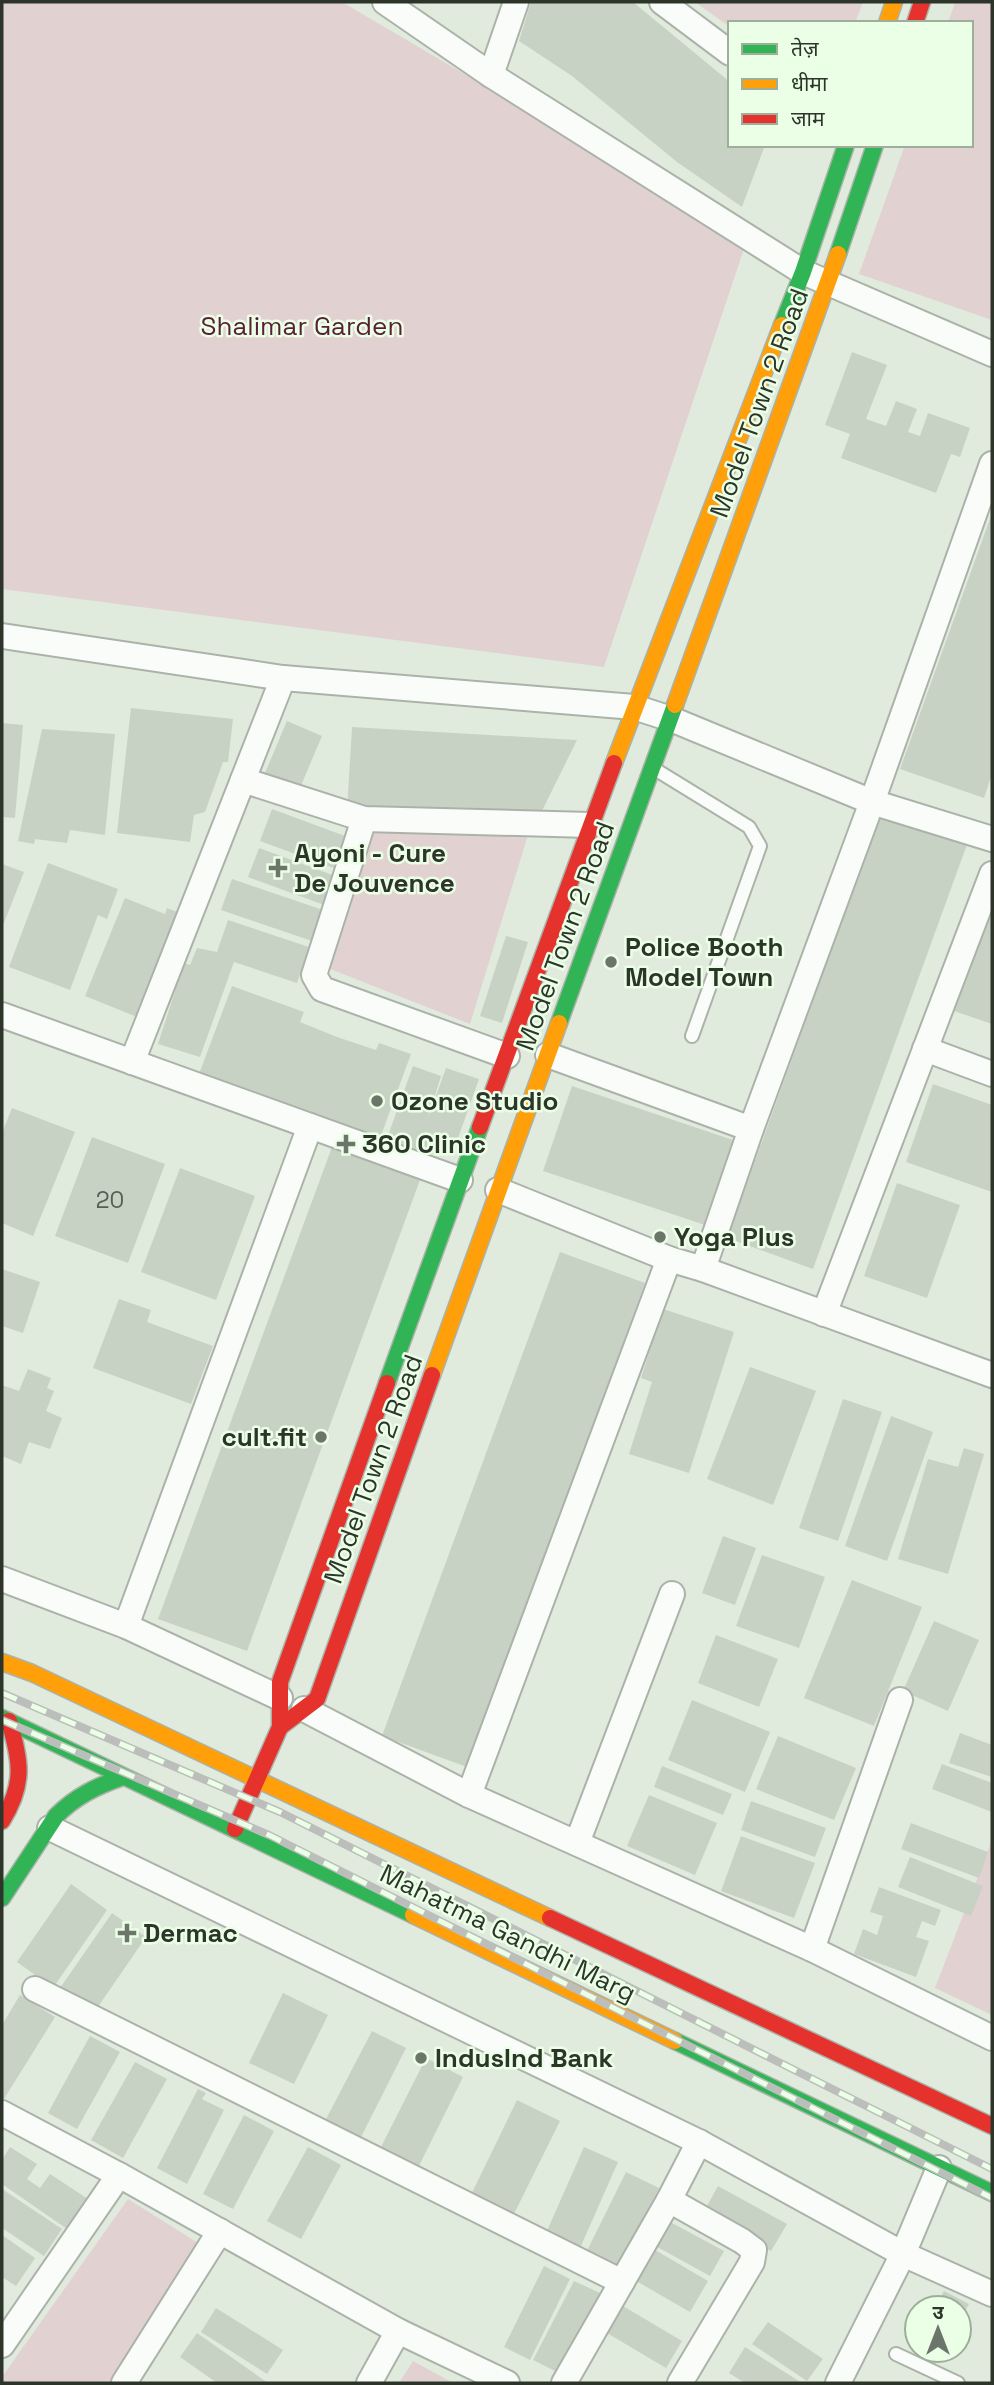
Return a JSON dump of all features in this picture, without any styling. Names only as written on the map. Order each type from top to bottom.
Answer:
[{"type":"street","points":[[385,2],[491,75],[803,272],[992,354]]},
{"type":"street","points":[[491,75],[516,2]]},
{"type":"street","points":[[662,2],[728,52]]},
{"type":"street","points":[[888,21],[894,2]]},
{"type":"street","points":[[916,21],[922,2]]},
{"type":"street","name":"Model Town 2 Road","points":[[277,1732],[281,1682],[460,1180],[634,707],[803,272],[845,147]]},
{"type":"street","name":"Model Town 2 Road","points":[[277,1732],[317,1699],[498,1190],[828,285],[874,147]]},
{"type":"street","points":[[704,1269],[751,1129],[872,802],[992,464]]},
{"type":"street","points":[[2,636],[283,678],[634,707],[671,719],[872,802],[992,839]]},
{"type":"street","points":[[132,1062],[283,678]]},
{"type":"street","points":[[243,780],[364,819],[590,825]]},
{"type":"street","points":[[364,819],[314,975],[322,989],[507,1056]]},
{"type":"street","points":[[824,1314],[992,874]]},
{"type":"street","points":[[2,1015],[460,1180]]},
{"type":"street","points":[[925,1049],[992,1074]]},
{"type":"street","points":[[548,1055],[751,1129]]},
{"type":"street","points":[[126,1626],[310,1126]]},
{"type":"street","points":[[498,1190],[669,1259],[704,1269],[992,1375]]},
{"type":"street","points":[[469,1795],[669,1259]]},
{"type":"street","points":[[2,1579],[126,1626],[280,1698]]},
{"type":"street","points":[[578,1843],[672,1594]]},
{"type":"street","name":"Mahatma Gandhi Marg","points":[[2,1662],[32,1673],[992,2126]]},
{"type":"street","points":[[812,1950],[900,1700]]},
{"type":"street","points":[[304,1709],[469,1795],[812,1950],[992,2038]]},
{"type":"street","points":[[2,1821],[16,1791],[19,1771],[19,1755],[6,1720]]},
{"type":"street","name":"Mahatma Gandhi Marg","points":[[6,1720],[992,2193]]},
{"type":"street","points":[[235,1829],[277,1732]]},
{"type":"street","points":[[2,1898],[62,1810],[85,1790],[123,1777]]},
{"type":"street","points":[[50,1828],[699,2141],[903,2254],[992,2294]]},
{"type":"street","points":[[35,1989],[622,2283]]},
{"type":"street","points":[[3,2117],[119,2175],[398,2331],[508,2383]]},
{"type":"street","points":[[564,2383],[669,2200],[699,2141]]},
{"type":"street","points":[[838,2383],[903,2254],[939,2168]]},
{"type":"street","points":[[2,2346],[119,2175]]},
{"type":"street","points":[[669,2200],[754,2250],[752,2262],[680,2383]]},
{"type":"street","points":[[124,2383],[220,2231]]},
{"type":"street","points":[[369,2383],[398,2331]]},
{"type":"lane","points":[[653,768],[749,827],[760,846],[692,1036]]},
{"type":"lane","points":[[895,2354],[958,2383]]},
{"type":"green space","name":"Shalimar Garden","points":[[2,2],[342,2],[747,240],[604,667],[2,589]]},
{"type":"green space","points":[[695,2],[863,2],[856,21],[728,21],[728,26]]},
{"type":"green space","points":[[955,2],[992,2],[992,320],[859,274],[904,147],[973,147],[973,21],[949,21]]},
{"type":"green space","points":[[375,827],[528,835],[470,1024],[330,969]]},
{"type":"green space","points":[[992,1840],[992,2015],[935,1988]]},
{"type":"green space","points":[[128,2199],[214,2253],[133,2383],[2,2383],[2,2377]]},
{"type":"green space","points":[[413,2361],[453,2383],[399,2383]]},
{"type":"building","points":[[531,2],[633,2],[728,80],[728,147],[764,147],[742,207],[677,162],[572,76],[519,41]]},
{"type":"building","points":[[852,352],[887,365],[866,419],[886,426],[896,401],[917,409],[908,432],[920,436],[928,413],[970,428],[960,457],[951,454],[936,493],[841,458],[850,434],[825,425]]},
{"type":"building","points":[[992,513],[992,774],[984,798],[900,769]]},
{"type":"building","points":[[131,708],[233,719],[228,762],[223,762],[205,812],[194,815],[190,842],[117,833]]},
{"type":"building","points":[[287,721],[322,736],[297,795],[262,780]]},
{"type":"building","points":[[2,723],[23,725],[15,818],[2,817]]},
{"type":"building","points":[[352,727],[577,740],[537,821],[347,811]]},
{"type":"building","points":[[42,729],[115,734],[105,835],[70,830],[67,843],[35,839],[34,844],[18,841]]},
{"type":"building","points":[[883,808],[969,839],[813,1269],[727,1238]]},
{"type":"building","points":[[272,809],[353,839],[342,871],[260,841]]},
{"type":"building","points":[[259,848],[338,877],[327,906],[248,877]]},
{"type":"building","points":[[48,863],[118,889],[107,919],[98,915],[70,990],[9,967]]},
{"type":"building","points":[[2,864],[24,872],[2,928]]},
{"type":"building","points":[[232,879],[323,910],[312,941],[221,910]]},
{"type":"building","points":[[125,898],[165,914],[167,908],[185,915],[142,1019],[85,996]]},
{"type":"building","points":[[992,907],[992,1024],[954,1011]]},
{"type":"building","points":[[228,920],[309,947],[297,983],[234,962],[200,1057],[158,1044],[184,963],[190,965],[197,948],[217,952]]},
{"type":"building","points":[[506,936],[528,942],[502,1023],[480,1016]]},
{"type":"building","points":[[232,986],[304,1012],[300,1022],[337,1037],[376,1050],[379,1043],[411,1054],[379,1141],[199,1074]]},
{"type":"building","points":[[413,1066],[441,1076],[427,1121],[446,1068],[479,1079],[457,1141],[436,1154],[414,1154],[385,1144]]},
{"type":"building","points":[[933,1084],[992,1105],[992,1192],[906,1162]]},
{"type":"building","points":[[572,1086],[745,1144],[717,1229],[543,1171]]},
{"type":"building","points":[[12,1108],[75,1132],[33,1236],[2,1223],[2,1133]]},
{"type":"building","points":[[92,1137],[165,1164],[128,1263],[55,1236]]},
{"type":"building","points":[[332,1147],[420,1180],[247,1651],[158,1619]]},
{"type":"building","points":[[180,1168],[255,1196],[216,1300],[141,1272]]},
{"type":"building","points":[[897,1183],[960,1205],[927,1298],[864,1276]]},
{"type":"building","points":[[560,1252],[645,1283],[467,1767],[382,1736]]},
{"type":"building","points":[[2,1269],[40,1282],[23,1333],[2,1326]]},
{"type":"building","points":[[119,1299],[151,1310],[147,1322],[213,1346],[191,1404],[93,1368]]},
{"type":"building","points":[[663,1309],[734,1332],[689,1473],[629,1454],[652,1382],[641,1378]]},
{"type":"building","points":[[750,1367],[816,1391],[773,1505],[707,1479]]},
{"type":"building","points":[[28,1369],[51,1378],[47,1388],[54,1391],[46,1411],[62,1418],[50,1449],[29,1442],[21,1464],[2,1456],[2,1385],[19,1391]]},
{"type":"building","points":[[843,1399],[882,1412],[838,1541],[799,1528]]},
{"type":"building","points":[[891,1416],[933,1432],[887,1561],[845,1546]]},
{"type":"building","points":[[964,1448],[984,1454],[948,1574],[898,1559],[928,1459],[958,1467]]},
{"type":"building","points":[[723,1536],[756,1548],[735,1605],[702,1593]]},
{"type":"building","points":[[762,1555],[825,1577],[799,1648],[736,1626]]},
{"type":"building","points":[[852,1580],[922,1607],[874,1726],[804,1698]]},
{"type":"building","points":[[934,1621],[979,1640],[948,1711],[903,1691]]},
{"type":"building","points":[[716,1635],[778,1659],[759,1707],[698,1683]]},
{"type":"building","points":[[692,1700],[770,1732],[745,1792],[668,1760]]},
{"type":"building","points":[[960,1733],[992,1745],[992,1777],[949,1763]]},
{"type":"building","points":[[778,1736],[856,1768],[834,1820],[756,1789]]},
{"type":"building","points":[[942,1764],[992,1783],[992,1812],[932,1789]]},
{"type":"building","points":[[662,1766],[732,1794],[723,1815],[654,1787]]},
{"type":"building","points":[[649,1795],[717,1823],[695,1875],[627,1846]]},
{"type":"building","points":[[751,1801],[826,1828],[815,1857],[741,1830]]},
{"type":"building","points":[[911,1823],[988,1852],[979,1878],[901,1849]]},
{"type":"building","points":[[741,1836],[815,1863],[794,1918],[721,1891]]},
{"type":"building","points":[[910,1857],[983,1886],[971,1916],[898,1887]]},
{"type":"building","points":[[71,1884],[107,1910],[53,1988],[17,1962]]},
{"type":"building","points":[[879,1887],[941,1910],[935,1926],[922,1921],[916,1937],[929,1941],[916,1977],[854,1954],[863,1929],[877,1935],[883,1916],[870,1912]]},
{"type":"building","points":[[112,1913],[146,1937],[93,2014],[58,1991]]},
{"type":"building","points":[[283,1993],[328,2015],[294,2084],[249,2063]]},
{"type":"building","points":[[20,1995],[55,2017],[4,2099],[2,2025]]},
{"type":"building","points":[[372,2031],[406,2048],[359,2141],[324,2123]]},
{"type":"building","points":[[90,2036],[120,2052],[77,2129],[48,2113]]},
{"type":"building","points":[[426,2058],[463,2077],[416,2172],[378,2153]]},
{"type":"building","points":[[135,2062],[167,2079],[123,2158],[91,2140]]},
{"type":"building","points":[[198,2089],[206,2093],[202,2099],[224,2110],[187,2184],[157,2168]]},
{"type":"building","points":[[517,2100],[560,2121],[510,2222],[468,2201]]},
{"type":"building","points":[[244,2115],[274,2131],[233,2209],[203,2194]]},
{"type":"building","points":[[10,2147],[37,2164],[27,2179],[40,2188],[50,2174],[88,2199],[67,2229],[2,2184],[2,2160]]},
{"type":"building","points":[[308,2147],[341,2165],[301,2239],[267,2221]]},
{"type":"building","points":[[584,2147],[618,2162],[577,2255],[543,2240]]},
{"type":"building","points":[[626,2172],[659,2188],[616,2275],[583,2259]]},
{"type":"building","points":[[718,2186],[787,2224],[771,2251],[702,2215]]},
{"type":"building","points":[[2,2189],[62,2229],[44,2256],[2,2228]]},
{"type":"building","points":[[663,2218],[724,2251],[710,2276],[650,2243]]},
{"type":"building","points":[[2,2235],[35,2258],[16,2286],[2,2277]]},
{"type":"building","points":[[650,2247],[708,2281],[690,2312],[631,2278]]},
{"type":"building","points":[[544,2266],[570,2279],[530,2360],[504,2347]]},
{"type":"building","points":[[574,2281],[600,2293],[559,2373],[533,2360]]},
{"type":"building","points":[[623,2306],[682,2341],[666,2368],[607,2333]]},
{"type":"building","points":[[216,2308],[283,2350],[267,2374],[201,2332]]},
{"type":"building","points":[[768,2322],[823,2359],[807,2381],[752,2344]]},
{"type":"building","points":[[197,2333],[268,2383],[217,2383],[180,2357]]},
{"type":"building","points":[[745,2347],[802,2383],[745,2383],[729,2373]]},
{"type":"railway","points":[[2,1693],[280,1812],[992,2169]]},
{"type":"railway","points":[[2,1720],[269,1835],[992,2198]]},
{"type":"traffic: fast","points":[[782,325],[845,147]]},
{"type":"traffic: fast","points":[[838,254],[874,147]]},
{"type":"traffic: fast","points":[[559,1023],[675,705]]},
{"type":"traffic: fast","points":[[387,1383],[480,1127]]},
{"type":"traffic: fast","points":[[2,1718],[413,1915]]},
{"type":"traffic: fast","points":[[2,1898],[56,1816],[87,1792],[123,1777]]},
{"type":"traffic: fast","points":[[675,2041],[992,2193]]},
{"type":"traffic: slow","points":[[888,21],[894,2]]},
{"type":"traffic: slow","points":[[675,705],[838,254]]},
{"type":"traffic: slow","points":[[614,763],[782,325]]},
{"type":"traffic: slow","points":[[432,1375],[559,1023]]},
{"type":"traffic: slow","points":[[2,1662],[32,1673],[550,1918]]},
{"type":"traffic: slow","points":[[413,1915],[675,2041]]},
{"type":"traffic: jam","points":[[916,21],[922,2]]},
{"type":"traffic: jam","points":[[480,1127],[614,763]]},
{"type":"traffic: jam","points":[[280,1727],[317,1699],[432,1375]]},
{"type":"traffic: jam","points":[[235,1829],[280,1727],[280,1682],[387,1383]]},
{"type":"traffic: jam","points":[[2,1821],[14,1795],[19,1772],[9,1721]]},
{"type":"traffic: jam","points":[[550,1918],[992,2126]]},
{"type":"place","name":"Ayoni - Cure De Jouvence","points":[[278,868]]},
{"type":"place","name":"Police Booth Model Town","points":[[611,962]]},
{"type":"place","name":"Ozone Studio","points":[[377,1101]]},
{"type":"place","name":"360 Clinic","points":[[346,1144]]},
{"type":"place","name":"Yoga Plus","points":[[660,1237]]},
{"type":"place","name":"cult.fit","points":[[321,1437]]},
{"type":"place","name":"Dermac","points":[[127,1933]]},
{"type":"place","name":"IndusInd Bank","points":[[421,2058]]}]
